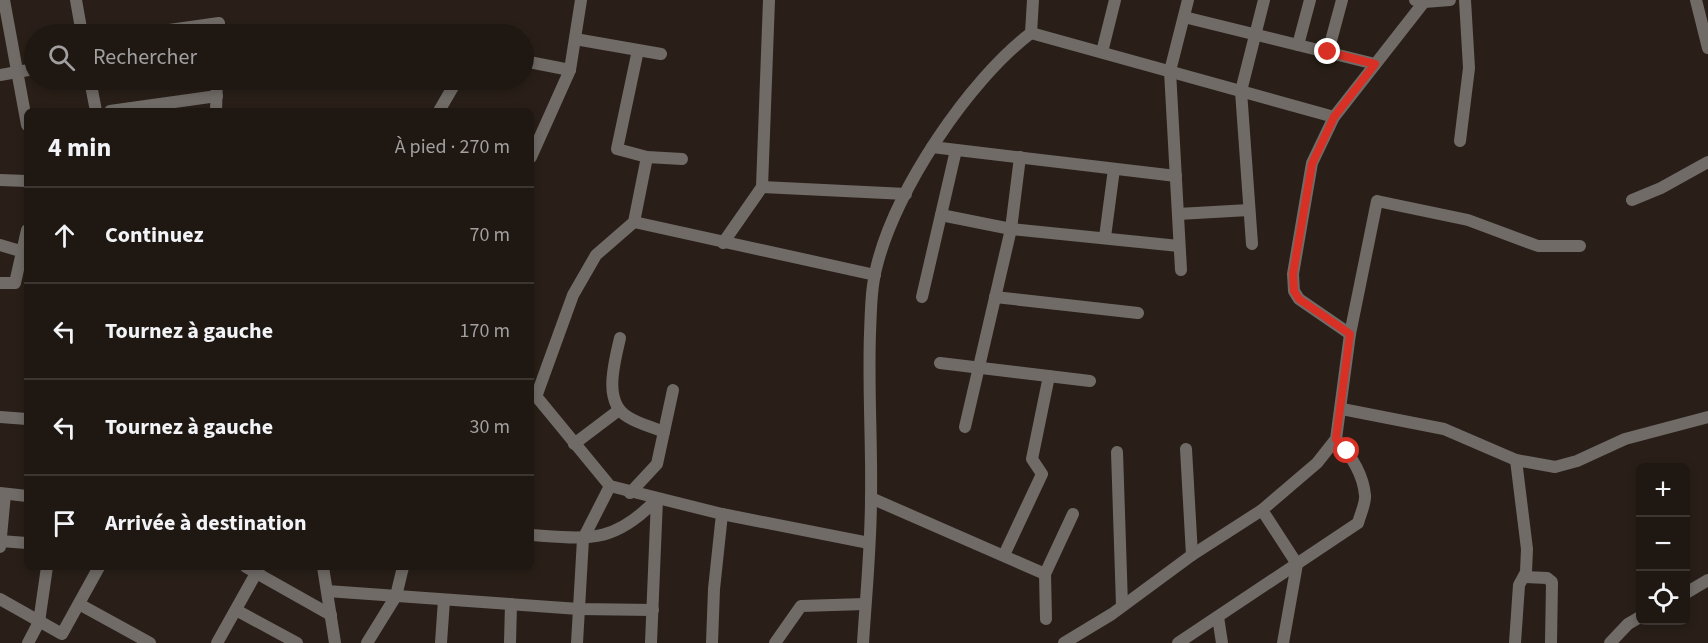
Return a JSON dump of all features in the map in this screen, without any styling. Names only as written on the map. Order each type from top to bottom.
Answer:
[{"type":"street","points":[[4,0],[24,109]]},
{"type":"street","points":[[76,0],[80,24]]},
{"type":"street","points":[[535,140],[570,70],[581,0]]},
{"type":"street","points":[[723,243],[762,187],[769,0]]},
{"type":"street","points":[[863,643],[872,498],[869,356],[875,275],[896,212],[932,147],[987,74],[1031,33],[1033,0]]},
{"type":"street","points":[[1102,52],[1115,0]]},
{"type":"street","points":[[1181,270],[1170,71],[1188,0]]},
{"type":"street","points":[[1252,244],[1241,91],[1264,0]]},
{"type":"street","points":[[1298,45],[1310,0]]},
{"type":"street","points":[[1328,52],[1342,0]]},
{"type":"street","points":[[1350,334],[1299,299],[1294,291],[1293,274],[1312,164],[1334,117],[1419,1],[1450,0]]},
{"type":"street","points":[[1460,141],[1469,68],[1465,0]]},
{"type":"street","points":[[1696,0],[1708,48]]},
{"type":"street","points":[[1184,17],[1375,64]]},
{"type":"street","points":[[1031,33],[1334,117]]},
{"type":"street","points":[[574,39],[661,54]]},
{"type":"street","points":[[638,50],[617,149],[647,158],[682,159]]},
{"type":"street","points":[[534,63],[570,70]]},
{"type":"street","points":[[0,75],[24,71]]},
{"type":"street","points":[[92,90],[95,108]]},
{"type":"street","points":[[216,108],[217,90]]},
{"type":"street","points":[[441,108],[451,90]]},
{"type":"street","points":[[152,108],[217,96]]},
{"type":"street","points":[[932,147],[1176,176]]},
{"type":"street","points":[[922,297],[956,150]]},
{"type":"street","points":[[647,158],[634,222],[596,255],[573,295],[534,393],[610,486],[630,493],[722,514],[869,543]]},
{"type":"street","points":[[964,427],[1011,229],[1020,158]]},
{"type":"street","points":[[1632,200],[1661,188],[1708,162]]},
{"type":"street","points":[[1105,237],[1114,169]]},
{"type":"street","points":[[0,180],[24,181]]},
{"type":"street","points":[[762,187],[906,194]]},
{"type":"street","points":[[1064,643],[1112,614],[1192,555],[1262,510],[1317,464],[1336,439],[1342,410],[1350,334],[1377,201],[1468,220],[1538,246],[1580,246]]},
{"type":"street","points":[[1178,214],[1249,210]]},
{"type":"street","points":[[941,215],[1011,229],[1179,246]]},
{"type":"street","points":[[634,222],[875,275]]},
{"type":"street","points":[[0,245],[24,253]]},
{"type":"street","points":[[0,283],[15,283],[24,256]]},
{"type":"street","points":[[995,297],[1138,313]]},
{"type":"street","points":[[620,338],[612,391],[619,410],[627,417],[664,432]]},
{"type":"street","points":[[940,363],[1089,381]]},
{"type":"street","points":[[1004,555],[1042,474],[1032,459],[1049,376]]},
{"type":"street","points":[[630,493],[657,464],[673,390]]},
{"type":"street","points":[[574,444],[619,410]]},
{"type":"street","points":[[1342,410],[1444,429],[1516,460],[1555,467],[1577,461],[1625,439],[1708,417]]},
{"type":"street","points":[[0,417],[24,419]]},
{"type":"street","points":[[1178,643],[1358,524],[1366,497],[1359,473],[1347,451],[1336,439]]},
{"type":"street","points":[[1186,449],[1192,555]]},
{"type":"street","points":[[1117,452],[1122,605]]},
{"type":"street","points":[[1515,643],[1520,585],[1525,578],[1527,549],[1516,460]]},
{"type":"street","points":[[577,643],[583,539],[610,486]]},
{"type":"street","points":[[0,547],[2,493],[24,496]]},
{"type":"street","points":[[872,498],[1045,574]]},
{"type":"street","points":[[534,535],[583,539],[612,532],[636,521],[657,499]]},
{"type":"street","points":[[651,643],[657,499]]},
{"type":"street","points":[[1262,510],[1297,564],[1283,643]]},
{"type":"street","points":[[712,643],[722,514]]},
{"type":"street","points":[[1046,618],[1045,574],[1073,514]]},
{"type":"street","points":[[0,541],[24,543]]},
{"type":"street","points":[[28,643],[39,622],[48,570]]},
{"type":"street","points":[[0,599],[62,634],[97,570]]},
{"type":"street","points":[[217,643],[236,610],[254,570]]},
{"type":"street","points":[[256,570],[331,615]]},
{"type":"street","points":[[323,570],[335,643]]},
{"type":"street","points":[[367,643],[396,596],[402,570]]},
{"type":"street","points":[[1525,578],[1547,578],[1552,582],[1551,643]]},
{"type":"street","points":[[1690,590],[1708,580]]},
{"type":"street","points":[[327,591],[579,609],[652,610]]},
{"type":"street","points":[[441,643],[444,600]]},
{"type":"street","points":[[79,604],[150,643]]},
{"type":"street","points":[[510,643],[511,604]]},
{"type":"street","points":[[776,643],[801,606],[865,604]]},
{"type":"street","points":[[236,610],[297,643]]},
{"type":"street","points":[[1218,617],[1222,643]]},
{"type":"street","points":[[1610,643],[1628,624],[1636,620]]},
{"type":"route","points":[[1328,52],[1375,64],[1334,117],[1312,164],[1293,274],[1294,291],[1299,299],[1350,334],[1342,410],[1336,439],[1347,451]]}]
